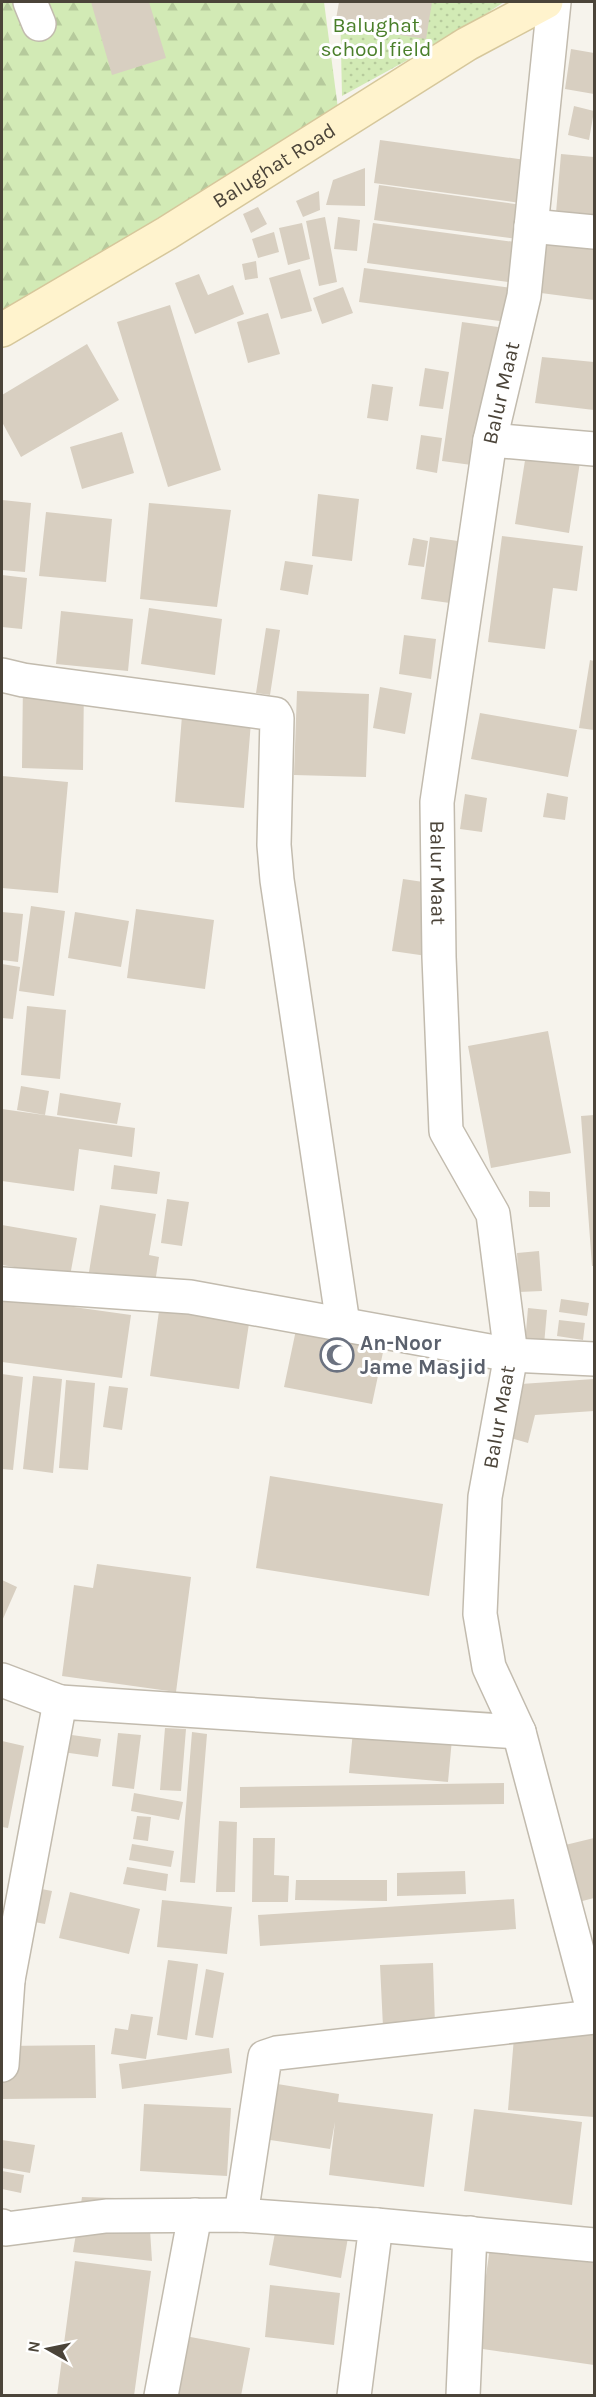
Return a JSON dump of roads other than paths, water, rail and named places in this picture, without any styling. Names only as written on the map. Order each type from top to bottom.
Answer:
[{"type":"street","name":"Balughat Road","points":[[2,330],[166,233],[467,44],[546,2]]},
{"type":"street","name":"Balur Maat","points":[[554,2],[524,296],[490,440],[437,802],[439,945],[446,1131],[493,1214],[511,1355],[485,1497],[480,1614],[489,1667],[519,1732],[594,2015]]},
{"type":"street","points":[[531,226],[594,232]]},
{"type":"street","points":[[490,440],[594,449]]},
{"type":"street","points":[[2,675],[275,714],[277,717],[274,845],[277,880],[344,1324]]},
{"type":"street","points":[[2,1284],[190,1297],[511,1355],[594,1359]]},
{"type":"street","points":[[2,1680],[60,1702],[519,1732]]},
{"type":"street","points":[[2,2065],[5,1980],[60,1702]]},
{"type":"street","points":[[241,2215],[265,2058],[277,2053],[594,2015]]},
{"type":"street","points":[[161,2396],[195,2215]]},
{"type":"street","points":[[2,2226],[6,2229],[106,2216],[241,2215],[594,2245]]},
{"type":"street","points":[[354,2396],[375,2225]]},
{"type":"street","points":[[463,2396],[470,2233]]},
{"type":"place","name":"An-Noor Jame Masjid","points":[[337,1355]]},
{"type":"park label","name":"Balughat school field","points":[[376,37]]}]
